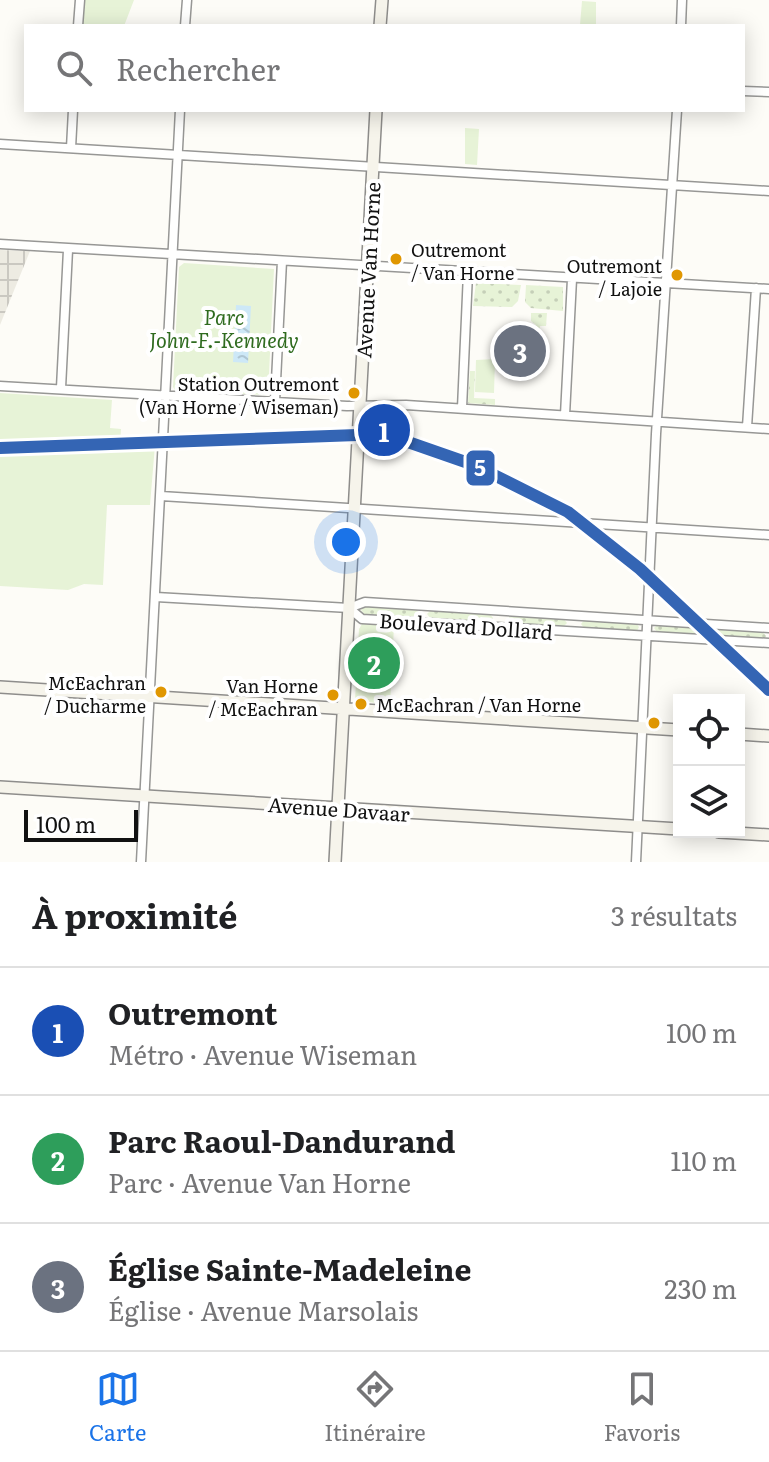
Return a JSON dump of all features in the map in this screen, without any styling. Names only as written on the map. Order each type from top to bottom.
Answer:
[{"type":"street","points":[[78,24],[80,0]]},
{"type":"street","points":[[185,24],[187,0]]},
{"type":"street","points":[[380,24],[382,0]]},
{"type":"street","points":[[681,24],[682,0]]},
{"type":"street","points":[[745,91],[769,92]]},
{"type":"street","points":[[71,148],[73,112]]},
{"type":"street","points":[[141,862],[180,112]]},
{"type":"street","name":"Avenue Van Horne","points":[[335,862],[376,112]]},
{"type":"street","points":[[636,862],[657,421],[677,112]]},
{"type":"street","points":[[0,144],[769,191]]},
{"type":"street","points":[[0,244],[769,289]]},
{"type":"street","points":[[61,388],[68,250]]},
{"type":"street","points":[[275,401],[282,261]]},
{"type":"street","points":[[462,408],[468,273]]},
{"type":"street","points":[[565,415],[572,279]]},
{"type":"street","points":[[747,427],[756,288]]},
{"type":"street","points":[[0,386],[360,406],[462,408],[769,429]]},
{"type":"street","points":[[161,496],[769,535]]},
{"type":"street","points":[[156,597],[349,608]]},
{"type":"street","name":"Boulevard Dollard","points":[[769,628],[365,602],[349,608],[362,619],[769,643]]},
{"type":"street","points":[[0,687],[673,730]]},
{"type":"street","points":[[745,734],[769,736]]},
{"type":"street","name":"Avenue Davaar","points":[[0,787],[673,829]]},
{"type":"street","points":[[745,834],[769,835]]},
{"type":"green space","points":[[84,0],[134,0],[125,24],[82,24]]},
{"type":"green space","points":[[582,1],[596,2],[596,24],[580,24]]},
{"type":"green space","points":[[465,128],[479,129],[477,165],[465,164]]},
{"type":"green space","name":"Parc John-F.-Kennedy","points":[[184,263],[274,269],[268,395],[176,391],[173,387],[179,267]]},
{"type":"green space","points":[[476,283],[521,285],[518,301],[512,307],[473,306]]},
{"type":"green space","points":[[526,285],[563,287],[563,311],[531,308],[525,302]]},
{"type":"green space","points":[[531,313],[547,313],[546,326],[540,326],[538,339],[532,339],[536,325],[531,321]]},
{"type":"green space","points":[[495,359],[494,393],[475,392],[476,360]]},
{"type":"green space","points":[[470,371],[475,371],[474,398],[495,399],[495,405],[468,403]]},
{"type":"green space","points":[[0,393],[112,400],[110,428],[121,429],[120,444],[155,445],[150,505],[107,505],[103,585],[84,584],[68,590],[0,586]]},
{"type":"green space","points":[[365,606],[416,609],[420,614],[415,619],[365,615],[361,610]]},
{"type":"green space","points":[[431,610],[489,613],[493,618],[489,623],[431,619],[427,614]]},
{"type":"green space","points":[[511,615],[563,618],[567,623],[562,628],[511,624],[508,619]]},
{"type":"green space","points":[[585,619],[635,622],[639,627],[637,631],[585,629],[581,624]]},
{"type":"green space","points":[[362,624],[394,626],[390,705],[355,700],[359,629]]},
{"type":"green space","points":[[658,624],[702,627],[706,632],[701,637],[658,633],[654,628]]},
{"type":"green space","points":[[718,628],[762,631],[766,636],[764,640],[718,638],[715,633]]},
{"type":"shaded area","points":[[0,250],[30,251],[0,325]]},
{"type":"water","points":[[236,305],[251,306],[248,363],[233,362]]},
{"type":"transit line","name":"5","points":[[0,448],[385,434],[474,465],[568,512],[640,569],[769,690]]},
{"type":"place","name":"Outremont / Van Horne","points":[[396,259]]},
{"type":"place","name":"Outremont / Lajoie","points":[[677,275]]},
{"type":"place","name":"Église Sainte-Madeleine","points":[[520,351]]},
{"type":"place","name":"Station Outremont (Van Horne / Wiseman)","points":[[354,393]]},
{"type":"place","name":"Outremont","points":[[384,430]]},
{"type":"place","name":"Parc Raoul-Dandurand","points":[[374,663]]},
{"type":"place","name":"McEachran / Ducharme","points":[[161,692]]},
{"type":"place","name":"Van Horne / McEachran","points":[[333,695]]},
{"type":"place","name":"McEachran / Van Horne","points":[[361,704]]}]
